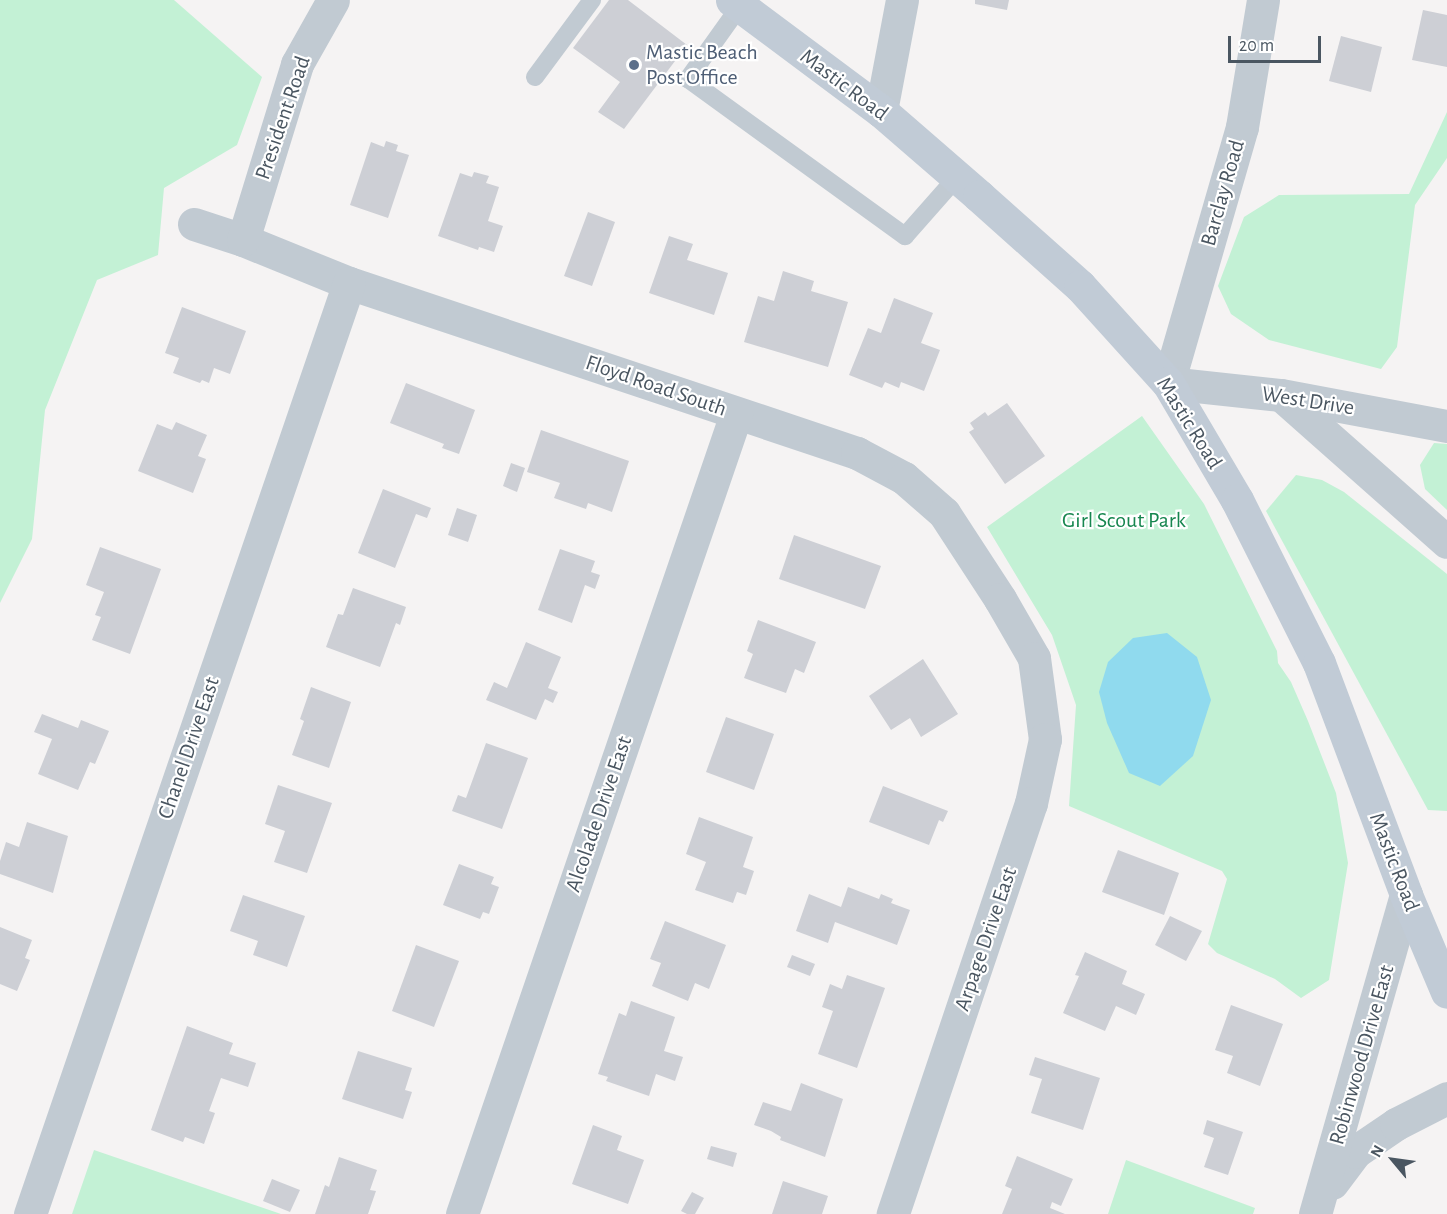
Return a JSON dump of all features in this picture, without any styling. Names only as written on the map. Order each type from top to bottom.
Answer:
[{"type":"main road","name":"Mastic Road","points":[[736,3],[881,111],[957,177],[1080,286],[1168,383],[1237,500],[1319,663],[1406,895],[1447,992]]},
{"type":"street","name":"President Road","points":[[243,240],[297,64],[333,0]]},
{"type":"street","points":[[881,111],[902,0]]},
{"type":"street","name":"Barclay Road","points":[[1168,383],[1242,127],[1263,0]]},
{"type":"street","name":"Floyd Road South","points":[[194,224],[243,240],[349,283],[857,453],[904,478],[944,513],[1000,599],[1034,658]]},
{"type":"street","name":"Chanel Drive East","points":[[30,1214],[349,283]]},
{"type":"street","name":"West Drive","points":[[1168,383],[1281,395],[1447,426]]},
{"type":"street","points":[[1281,395],[1447,542]]},
{"type":"street","name":"Alcolade Drive East","points":[[462,1214],[736,414]]},
{"type":"street","name":"Arpage Drive East","points":[[893,1214],[1031,803],[1045,739],[1034,658]]},
{"type":"street","name":"Robinwood Drive East","points":[[1319,1205],[1406,895]]},
{"type":"street","points":[[1319,1205],[1355,1152],[1396,1124],[1447,1098]]},
{"type":"lane","points":[[535,77],[592,0]]},
{"type":"lane","points":[[736,3],[688,79],[905,236],[957,177]]},
{"type":"green space","points":[[0,0],[174,0],[262,77],[237,145],[164,188],[158,255],[97,280],[45,410],[32,539],[0,603]]},
{"type":"green space","points":[[1447,112],[1447,158],[1415,205],[1397,347],[1381,369],[1269,340],[1231,314],[1218,286],[1244,217],[1279,195],[1409,194]]},
{"type":"green space","name":"Girl Scout Park","points":[[1142,416],[1204,504],[1277,651],[1278,663],[1291,682],[1336,793],[1348,863],[1329,980],[1301,998],[1275,979],[1217,953],[1208,944],[1227,879],[1222,871],[1069,806],[1076,705],[1052,635],[987,527]]},
{"type":"green space","points":[[1434,443],[1447,444],[1447,510],[1425,489],[1420,465]]},
{"type":"green space","points":[[1296,475],[1322,480],[1344,492],[1447,574],[1447,811],[1428,810],[1266,511]]},
{"type":"green space","points":[[94,1150],[281,1214],[72,1214]]},
{"type":"green space","points":[[1126,1160],[1255,1208],[1253,1214],[1108,1214]]},
{"type":"water","points":[[1167,633],[1197,657],[1211,700],[1193,756],[1160,786],[1129,773],[1107,723],[1099,692],[1108,662],[1133,638]]},
{"type":"building","name":"Mastic Beach Post Office","points":[[609,0],[628,0],[687,45],[624,129],[598,112],[620,82],[573,48]]},
{"type":"building","points":[[975,0],[1009,0],[1007,10],[975,4]]},
{"type":"building","points":[[1423,10],[1447,15],[1447,67],[1412,60]]},
{"type":"building","points":[[1341,36],[1382,47],[1371,92],[1329,81]]},
{"type":"building","points":[[386,141],[398,145],[396,151],[409,155],[388,218],[350,205],[371,142],[384,147]]},
{"type":"building","points":[[474,172],[489,176],[486,183],[499,187],[488,221],[503,226],[494,252],[479,247],[478,250],[438,236],[460,173],[472,177]]},
{"type":"building","points":[[588,212],[615,222],[592,286],[564,276]]},
{"type":"building","points":[[669,236],[693,244],[687,260],[728,273],[714,315],[649,293]]},
{"type":"building","points":[[783,271],[814,281],[811,291],[848,302],[828,367],[744,342],[758,296],[774,301]]},
{"type":"building","points":[[894,298],[933,313],[921,343],[940,350],[924,391],[901,382],[899,388],[885,382],[882,388],[849,375],[868,328],[881,333]]},
{"type":"building","points":[[182,307],[246,331],[230,374],[214,368],[209,383],[202,380],[200,383],[173,373],[179,358],[165,353]]},
{"type":"building","points":[[406,383],[475,410],[459,454],[442,448],[444,444],[390,423]]},
{"type":"building","points":[[1007,403],[1045,456],[1005,484],[969,432],[974,429],[970,423],[985,412],[988,416]]},
{"type":"building","points":[[176,422],[207,435],[198,456],[206,459],[193,493],[138,471],[157,424],[172,430]]},
{"type":"building","points":[[541,430],[629,461],[612,512],[588,503],[586,509],[554,498],[560,483],[527,472]]},
{"type":"building","points":[[511,463],[525,468],[517,492],[503,486]]},
{"type":"building","points":[[383,489],[431,508],[427,518],[416,514],[395,568],[358,553]]},
{"type":"building","points":[[457,508],[477,515],[468,542],[448,535]]},
{"type":"building","points":[[794,535],[881,566],[865,609],[779,579]]},
{"type":"building","points":[[100,547],[161,569],[130,654],[92,640],[101,617],[95,615],[104,592],[86,585]]},
{"type":"building","points":[[560,549],[595,561],[591,572],[600,575],[595,589],[585,585],[572,623],[538,610]]},
{"type":"building","points":[[353,588],[406,607],[400,625],[396,623],[380,667],[326,647],[338,614],[343,615]]},
{"type":"building","points":[[758,620],[816,642],[804,673],[795,669],[786,693],[744,678],[753,654],[747,651]]},
{"type":"building","points":[[526,642],[561,657],[548,688],[558,692],[553,703],[545,699],[536,720],[486,700],[494,682],[507,688]]},
{"type":"building","points":[[923,659],[958,714],[921,737],[910,718],[891,730],[869,696]]},
{"type":"building","points":[[311,687],[351,702],[329,768],[292,755],[304,721],[300,719]]},
{"type":"building","points":[[42,714],[78,728],[81,720],[109,731],[95,764],[90,762],[78,790],[38,774],[52,739],[34,732]]},
{"type":"building","points":[[726,717],[774,734],[754,790],[706,772]]},
{"type":"building","points":[[486,743],[528,758],[502,829],[452,811],[458,795],[466,798]]},
{"type":"building","points":[[278,785],[332,803],[307,873],[274,862],[285,831],[265,824]]},
{"type":"building","points":[[883,786],[948,811],[943,822],[939,820],[929,845],[869,822]]},
{"type":"building","points":[[699,817],[753,837],[743,867],[754,871],[746,895],[737,892],[733,903],[695,890],[706,862],[686,854]]},
{"type":"building","points":[[27,822],[68,836],[53,893],[0,874],[0,861],[6,842],[19,847]]},
{"type":"building","points":[[1118,850],[1179,873],[1164,915],[1102,892]]},
{"type":"building","points":[[459,864],[494,877],[491,884],[499,887],[489,914],[483,912],[480,919],[443,905]]},
{"type":"building","points":[[848,887],[879,899],[881,894],[893,899],[891,903],[910,910],[897,945],[835,922],[828,943],[796,931],[809,894],[841,907]]},
{"type":"building","points":[[243,895],[305,916],[287,967],[253,955],[258,941],[230,931]]},
{"type":"building","points":[[1170,916],[1202,931],[1186,961],[1155,945]]},
{"type":"building","points":[[665,921],[726,945],[709,989],[695,983],[688,1001],[652,986],[661,963],[650,959]]},
{"type":"building","points":[[0,927],[32,940],[25,958],[30,960],[17,991],[0,984]]},
{"type":"building","points":[[416,945],[459,961],[434,1027],[392,1011]]},
{"type":"building","points":[[1085,952],[1127,971],[1122,984],[1145,994],[1136,1015],[1116,1006],[1105,1031],[1063,1013],[1079,976],[1075,975]]},
{"type":"building","points":[[792,955],[815,964],[810,976],[787,967]]},
{"type":"building","points":[[847,975],[885,988],[857,1068],[818,1054],[833,1011],[822,1007],[830,984],[842,989]]},
{"type":"building","points":[[631,1001],[675,1017],[664,1051],[683,1057],[675,1081],[656,1074],[649,1096],[606,1081],[608,1077],[598,1074],[619,1013],[626,1016]]},
{"type":"building","points":[[1231,1005],[1283,1024],[1260,1086],[1227,1073],[1233,1056],[1215,1050]]},
{"type":"building","points":[[187,1026],[233,1043],[229,1054],[256,1063],[248,1087],[221,1078],[209,1111],[215,1113],[204,1144],[185,1137],[183,1142],[151,1130]]},
{"type":"building","points":[[358,1051],[412,1068],[405,1090],[412,1092],[403,1119],[342,1099]]},
{"type":"building","points":[[1035,1057],[1100,1078],[1083,1130],[1031,1113],[1042,1079],[1029,1075]]},
{"type":"building","points":[[801,1083],[843,1099],[825,1157],[780,1140],[781,1137],[771,1131],[754,1125],[763,1102],[791,1111]]},
{"type":"building","points":[[1207,1120],[1243,1132],[1228,1175],[1204,1167],[1214,1138],[1203,1134]]},
{"type":"building","points":[[593,1125],[622,1136],[617,1150],[644,1160],[628,1204],[572,1184]]},
{"type":"building","points":[[711,1146],[737,1153],[733,1167],[707,1159]]},
{"type":"building","points":[[1017,1156],[1073,1179],[1061,1206],[1052,1202],[1050,1208],[1065,1214],[1002,1214],[1012,1189],[1005,1186]]},
{"type":"building","points":[[339,1157],[377,1170],[370,1190],[376,1191],[368,1214],[315,1214],[325,1185],[329,1187]]},
{"type":"building","points":[[272,1179],[300,1190],[290,1212],[263,1201]]},
{"type":"building","points":[[783,1181],[828,1196],[822,1214],[772,1214]]},
{"type":"building","points":[[692,1192],[704,1198],[695,1214],[687,1214],[681,1211]]},
{"type":"place","name":"Mastic Beach Post Office","points":[[634,65]]}]
